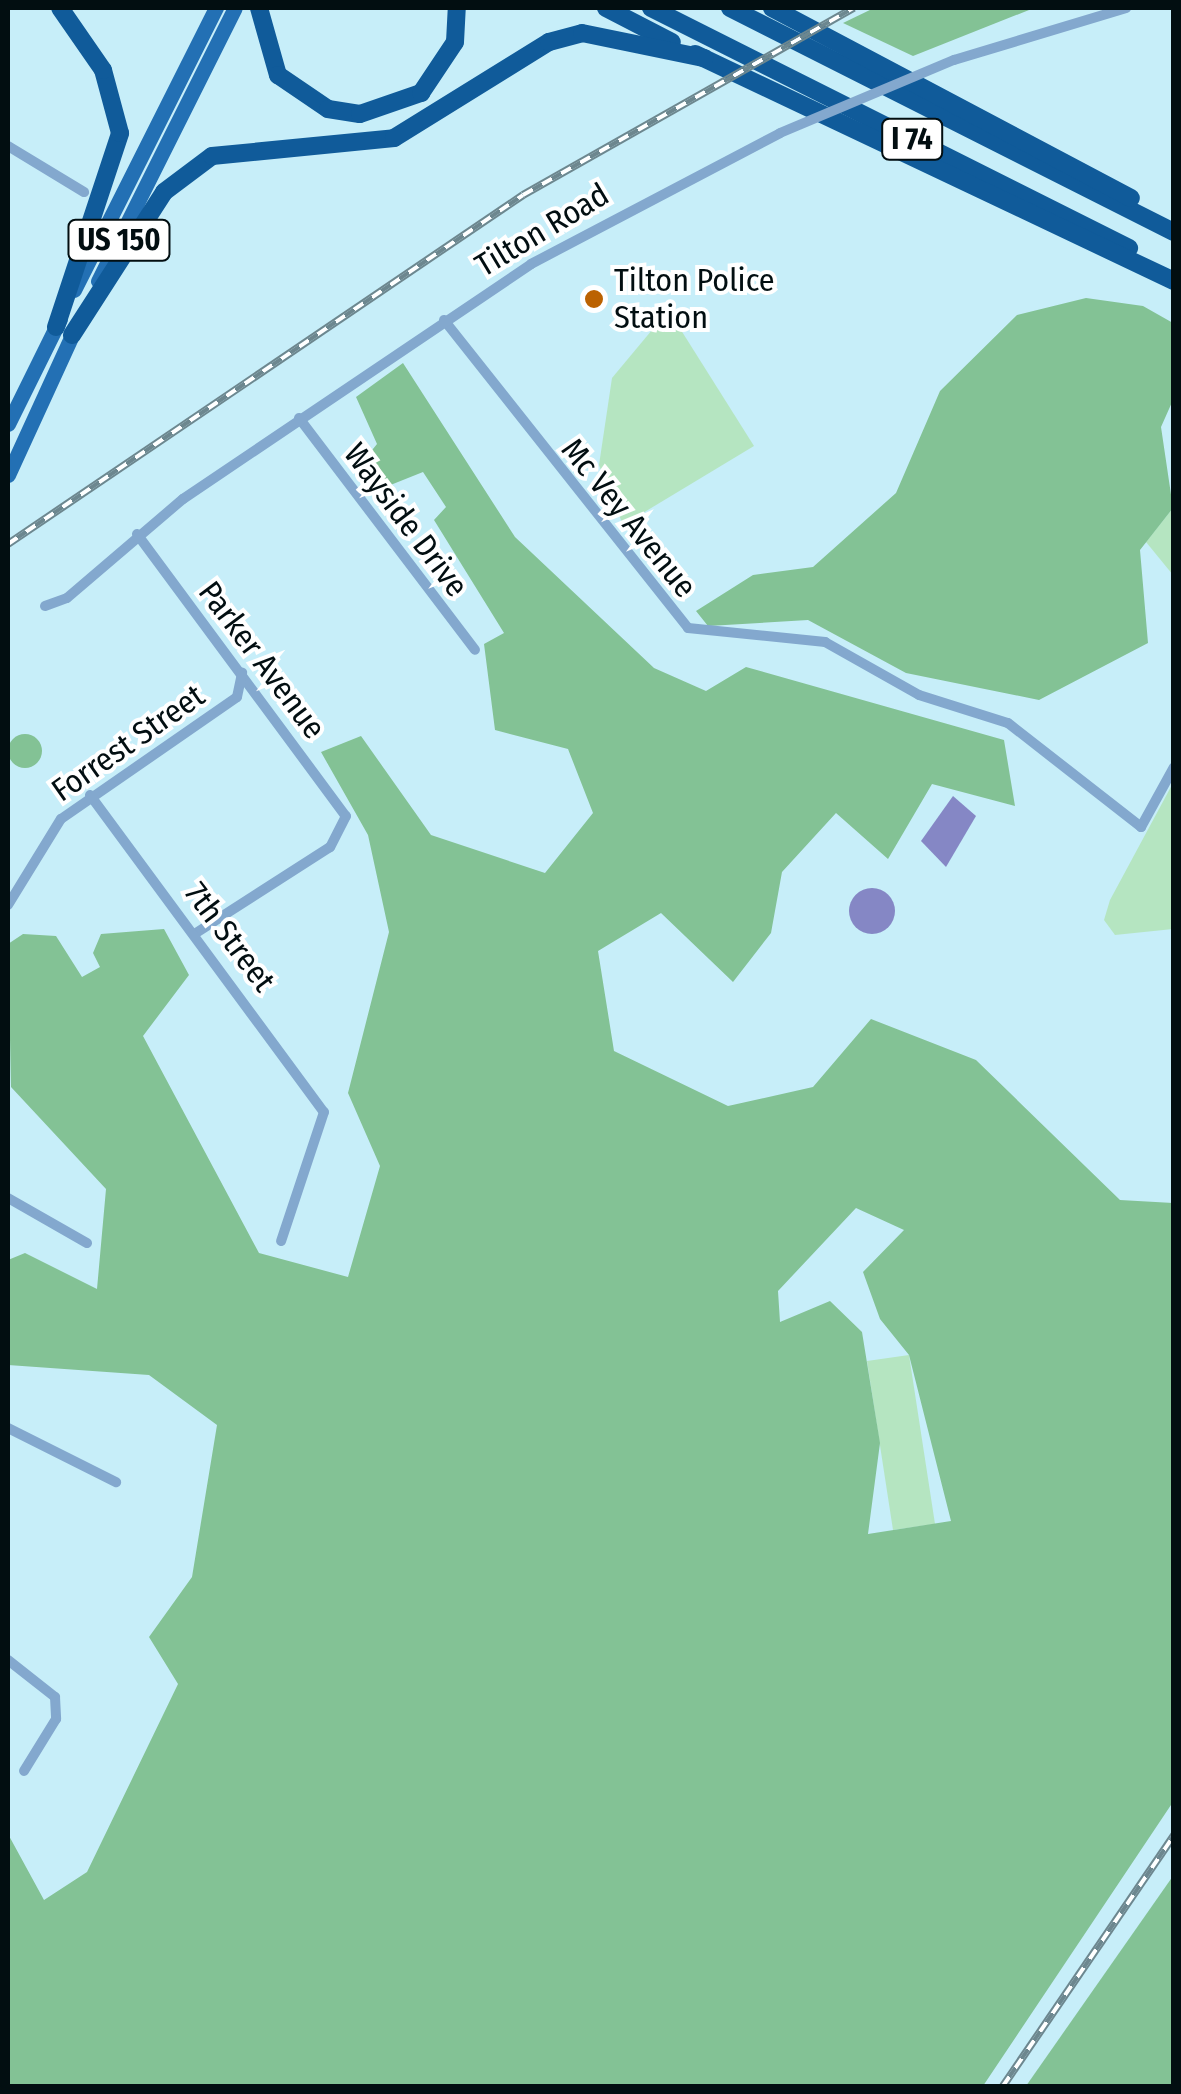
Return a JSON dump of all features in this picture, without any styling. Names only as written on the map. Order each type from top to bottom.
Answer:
[{"type":"highway","points":[[60,8],[104,70],[120,134],[64,331]]},
{"type":"highway","points":[[259,8],[278,75],[328,109],[360,114],[421,93],[455,42],[457,8]]},
{"type":"highway","points":[[606,8],[1174,281]]},
{"type":"highway","name":"I 74","points":[[651,8],[1174,271]]},
{"type":"highway","name":"I 74","points":[[730,8],[1174,229]]},
{"type":"highway","points":[[772,8],[1018,132],[1174,229]]},
{"type":"highway","points":[[64,331],[164,192],[212,156],[394,138],[549,42],[582,32],[704,58]]},
{"type":"main road","name":"US 150","points":[[8,475],[64,331],[216,8]]},
{"type":"main road","name":"US 150","points":[[8,424],[64,331],[235,8]]},
{"type":"street","name":"Tilton Road","points":[[45,606],[67,598],[137,534],[299,418],[444,320],[625,208],[780,133],[954,60],[1126,8]]},
{"type":"street","points":[[8,146],[84,192]]},
{"type":"street","name":"Mc Vey Avenue","points":[[444,320],[688,628],[825,642],[919,695],[1008,723],[1140,826],[1174,767]]},
{"type":"street","name":"Wayside Drive","points":[[299,418],[475,650]]},
{"type":"street","name":"Parker Avenue","points":[[137,534],[346,816],[330,847],[196,933]]},
{"type":"street","name":"Forrest Street","points":[[8,904],[61,819],[90,795],[236,697],[242,673]]},
{"type":"street","name":"7th Street","points":[[90,795],[196,933],[324,1112],[281,1240]]},
{"type":"street","points":[[8,1198],[87,1244]]},
{"type":"street","points":[[8,1428],[116,1482]]},
{"type":"street","points":[[8,1660],[55,1697],[56,1720],[24,1771]]},
{"type":"green space","points":[[874,8],[1034,8],[913,56],[843,23]]},
{"type":"green space","points":[[1086,298],[1143,306],[1173,323],[1173,400],[1161,427],[1173,508],[1140,550],[1148,643],[1039,700],[906,673],[808,620],[708,626],[696,611],[753,575],[813,567],[896,493],[940,391],[1017,315]]},
{"type":"green space","points":[[674,319],[754,446],[623,525],[599,465],[612,378],[652,330]]},
{"type":"green space","points":[[403,363],[515,537],[654,668],[706,691],[746,667],[1004,740],[1015,806],[932,784],[888,859],[836,813],[782,872],[771,933],[733,982],[661,913],[598,951],[614,1051],[728,1106],[813,1087],[871,1019],[976,1060],[1120,1200],[1173,1203],[1173,1802],[983,2086],[8,2086],[8,1834],[44,1900],[87,1872],[178,1684],[149,1637],[192,1577],[217,1425],[149,1375],[8,1365],[8,1260],[25,1253],[97,1289],[106,1189],[11,1087],[8,944],[23,934],[56,936],[82,977],[100,967],[93,953],[101,934],[164,929],[189,975],[143,1036],[259,1253],[348,1277],[380,1166],[348,1093],[389,932],[368,835],[321,752],[361,736],[431,835],[545,873],[593,813],[568,749],[495,730],[484,644],[504,633],[434,520],[446,507],[423,472],[378,490],[356,470],[377,444],[356,397]],"holes":[[[856,1208],[904,1230],[863,1272],[880,1319],[909,1355],[951,1521],[868,1534],[880,1443],[862,1332],[830,1301],[780,1322],[778,1291]]]},
{"type":"green space","points":[[1173,508],[1173,575],[1146,542]]},
{"type":"green space","points":[[25,734],[37,739],[42,751],[37,763],[25,768],[13,763],[8,751],[13,739]]},
{"type":"green space","points":[[1173,783],[1173,929],[1115,935],[1104,920],[1110,900]]},
{"type":"green space","points":[[909,1355],[935,1524],[893,1530],[867,1361]]},
{"type":"green space","points":[[1173,1876],[1173,2086],[1026,2086]]},
{"type":"water","points":[[953,796],[976,816],[946,867],[921,841]]},
{"type":"water","points":[[872,888],[888,895],[895,911],[888,927],[872,934],[856,927],[849,911],[856,895]]},
{"type":"railway","points":[[8,544],[523,195],[854,8]]},
{"type":"railway","points":[[1003,2086],[1174,1835]]},
{"type":"place","name":"Tilton Police Station","points":[[594,299]]}]
